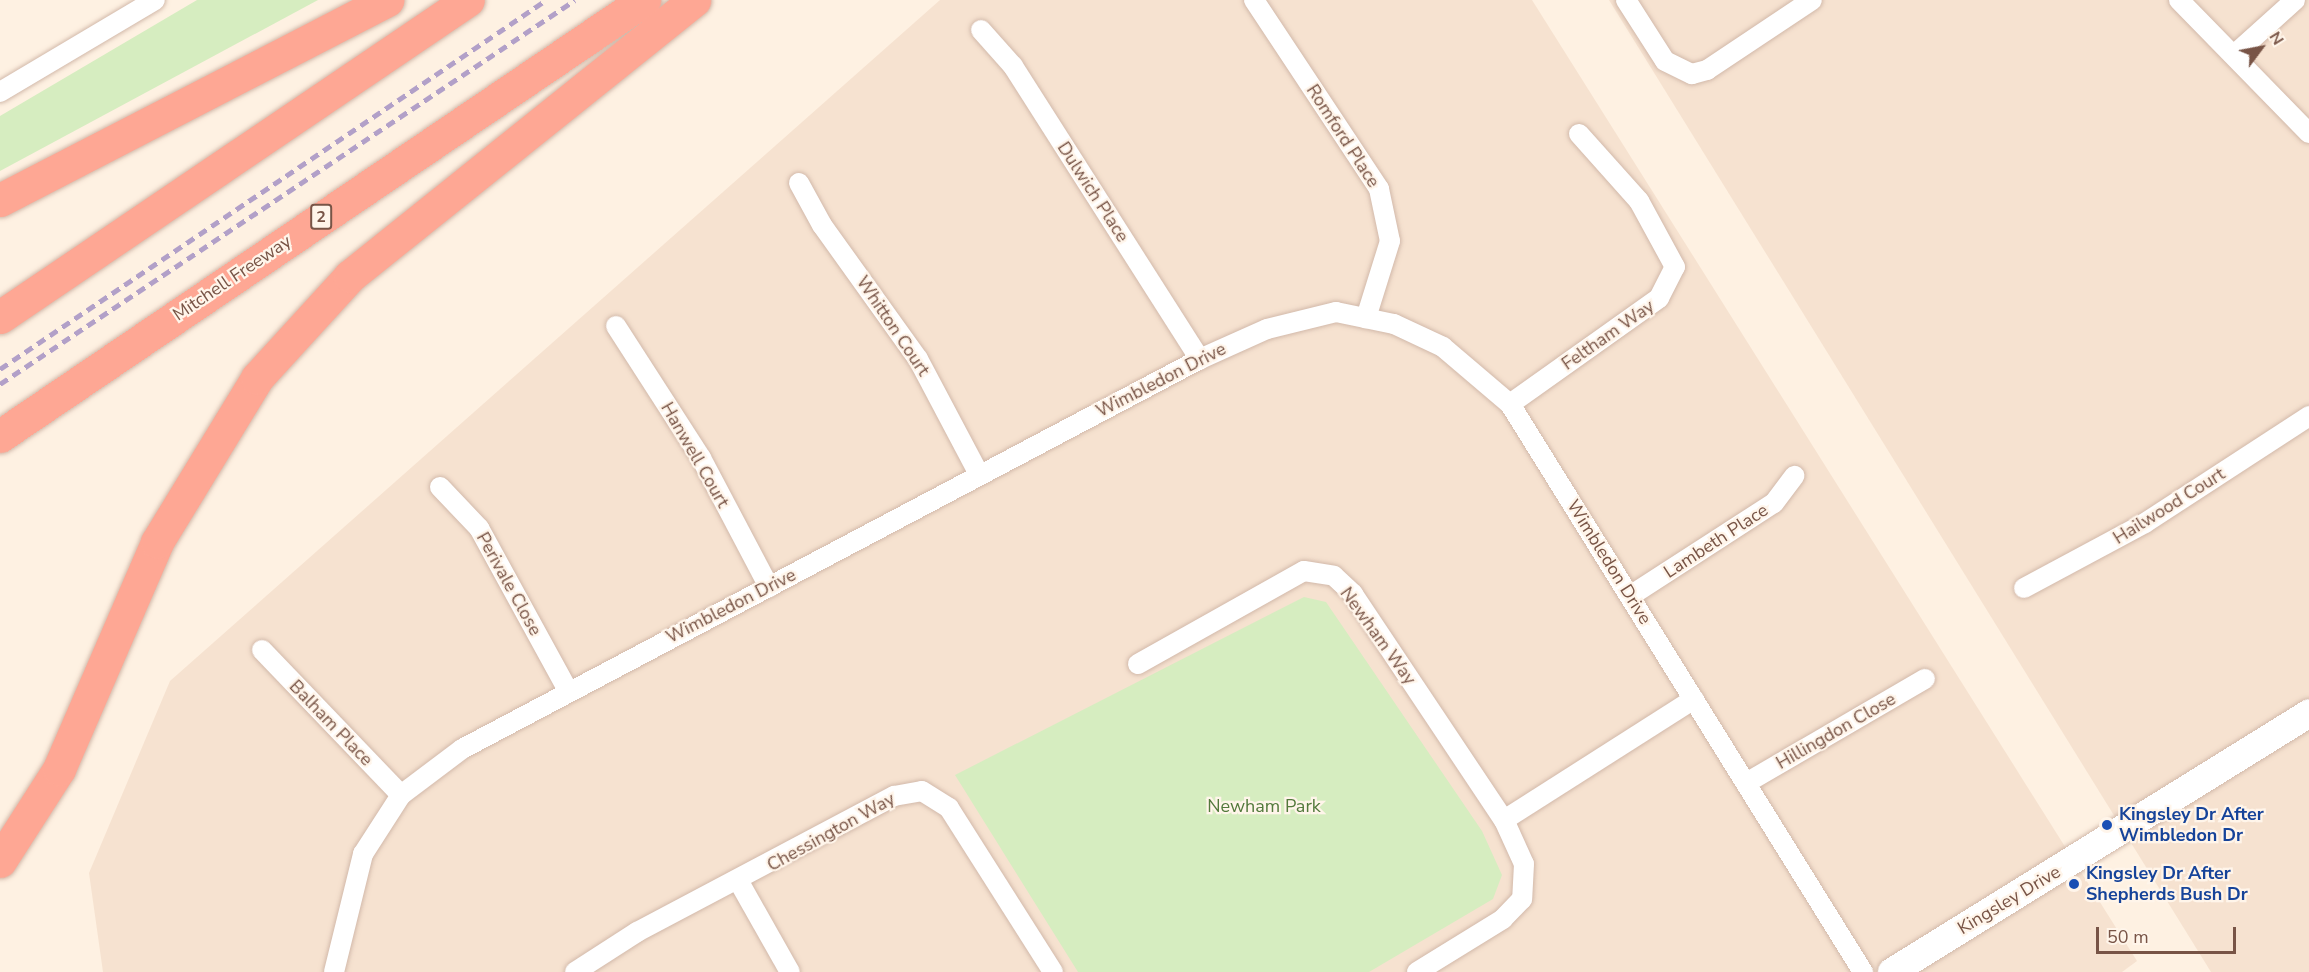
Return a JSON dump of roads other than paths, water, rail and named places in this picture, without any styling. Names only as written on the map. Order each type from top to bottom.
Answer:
[{"type":"highway","points":[[0,200],[387,0]]},
{"type":"highway","points":[[0,317],[468,0]]},
{"type":"highway","name":"Mitchell Freeway","points":[[0,436],[644,0]]},
{"type":"highway","points":[[0,861],[70,747],[157,542],[257,378],[350,276],[694,0]]},
{"type":"highway","points":[[0,839],[30,814]]},
{"type":"main road","name":"Kingsley Drive","points":[[1892,972],[2309,713]]},
{"type":"main road","name":"Kingsley Drive","points":[[1924,972],[2309,733]]},
{"type":"street","points":[[0,92],[155,0]]},
{"type":"street","name":"Romford Place","points":[[1254,0],[1379,189],[1390,241],[1366,318]]},
{"type":"street","points":[[1626,0],[1665,61],[1692,74],[1707,70],[1812,0]]},
{"type":"street","points":[[2180,0],[2309,133]]},
{"type":"street","points":[[2234,55],[2295,0]]},
{"type":"street","name":"Dulwich Place","points":[[981,30],[1013,66],[1200,359]]},
{"type":"street","name":"Feltham Way","points":[[1510,404],[1659,298],[1675,267],[1639,201],[1579,134]]},
{"type":"street","name":"Whitton Court","points":[[799,183],[822,225],[912,349],[979,474]]},
{"type":"street","name":"Wimbledon Drive","points":[[334,972],[363,854],[401,795],[462,749],[567,689],[769,587],[1200,359],[1267,329],[1336,312],[1394,324],[1443,347],[1510,404],[1863,972]]},
{"type":"street","name":"Hanwell Court","points":[[616,326],[701,458],[769,587]]},
{"type":"street","name":"Hailwood Court","points":[[2024,588],[2145,523],[2309,416]]},
{"type":"street","name":"Lambeth Place","points":[[1630,596],[1774,503],[1794,476]]},
{"type":"street","name":"Perivale Close","points":[[440,487],[479,528],[567,689]]},
{"type":"street","name":"Newham Way","points":[[1138,664],[1304,571],[1334,576],[1353,594],[1504,820],[1524,864],[1522,899],[1503,920],[1417,972]]},
{"type":"street","name":"Balham Place","points":[[262,650],[401,795]]},
{"type":"street","name":"Hillingdon Close","points":[[1746,783],[1925,679]]},
{"type":"street","points":[[1504,820],[1694,699]]},
{"type":"street","name":"Chessington Way","points":[[575,972],[637,932],[739,882],[894,796],[922,791],[950,808],[1053,972]]},
{"type":"street","points":[[739,882],[790,972]]},
{"type":"railway","points":[[0,369],[546,0]]},
{"type":"railway","points":[[0,384],[575,0]]},
{"type":"place","name":"Kingsley Dr After Wimbledon Dr","points":[[2107,825]]},
{"type":"place","name":"Kingsley Dr After Shepherds Bush Dr","points":[[2074,884]]},
{"type":"park label","name":"Newham Park","points":[[1264,806]]}]
